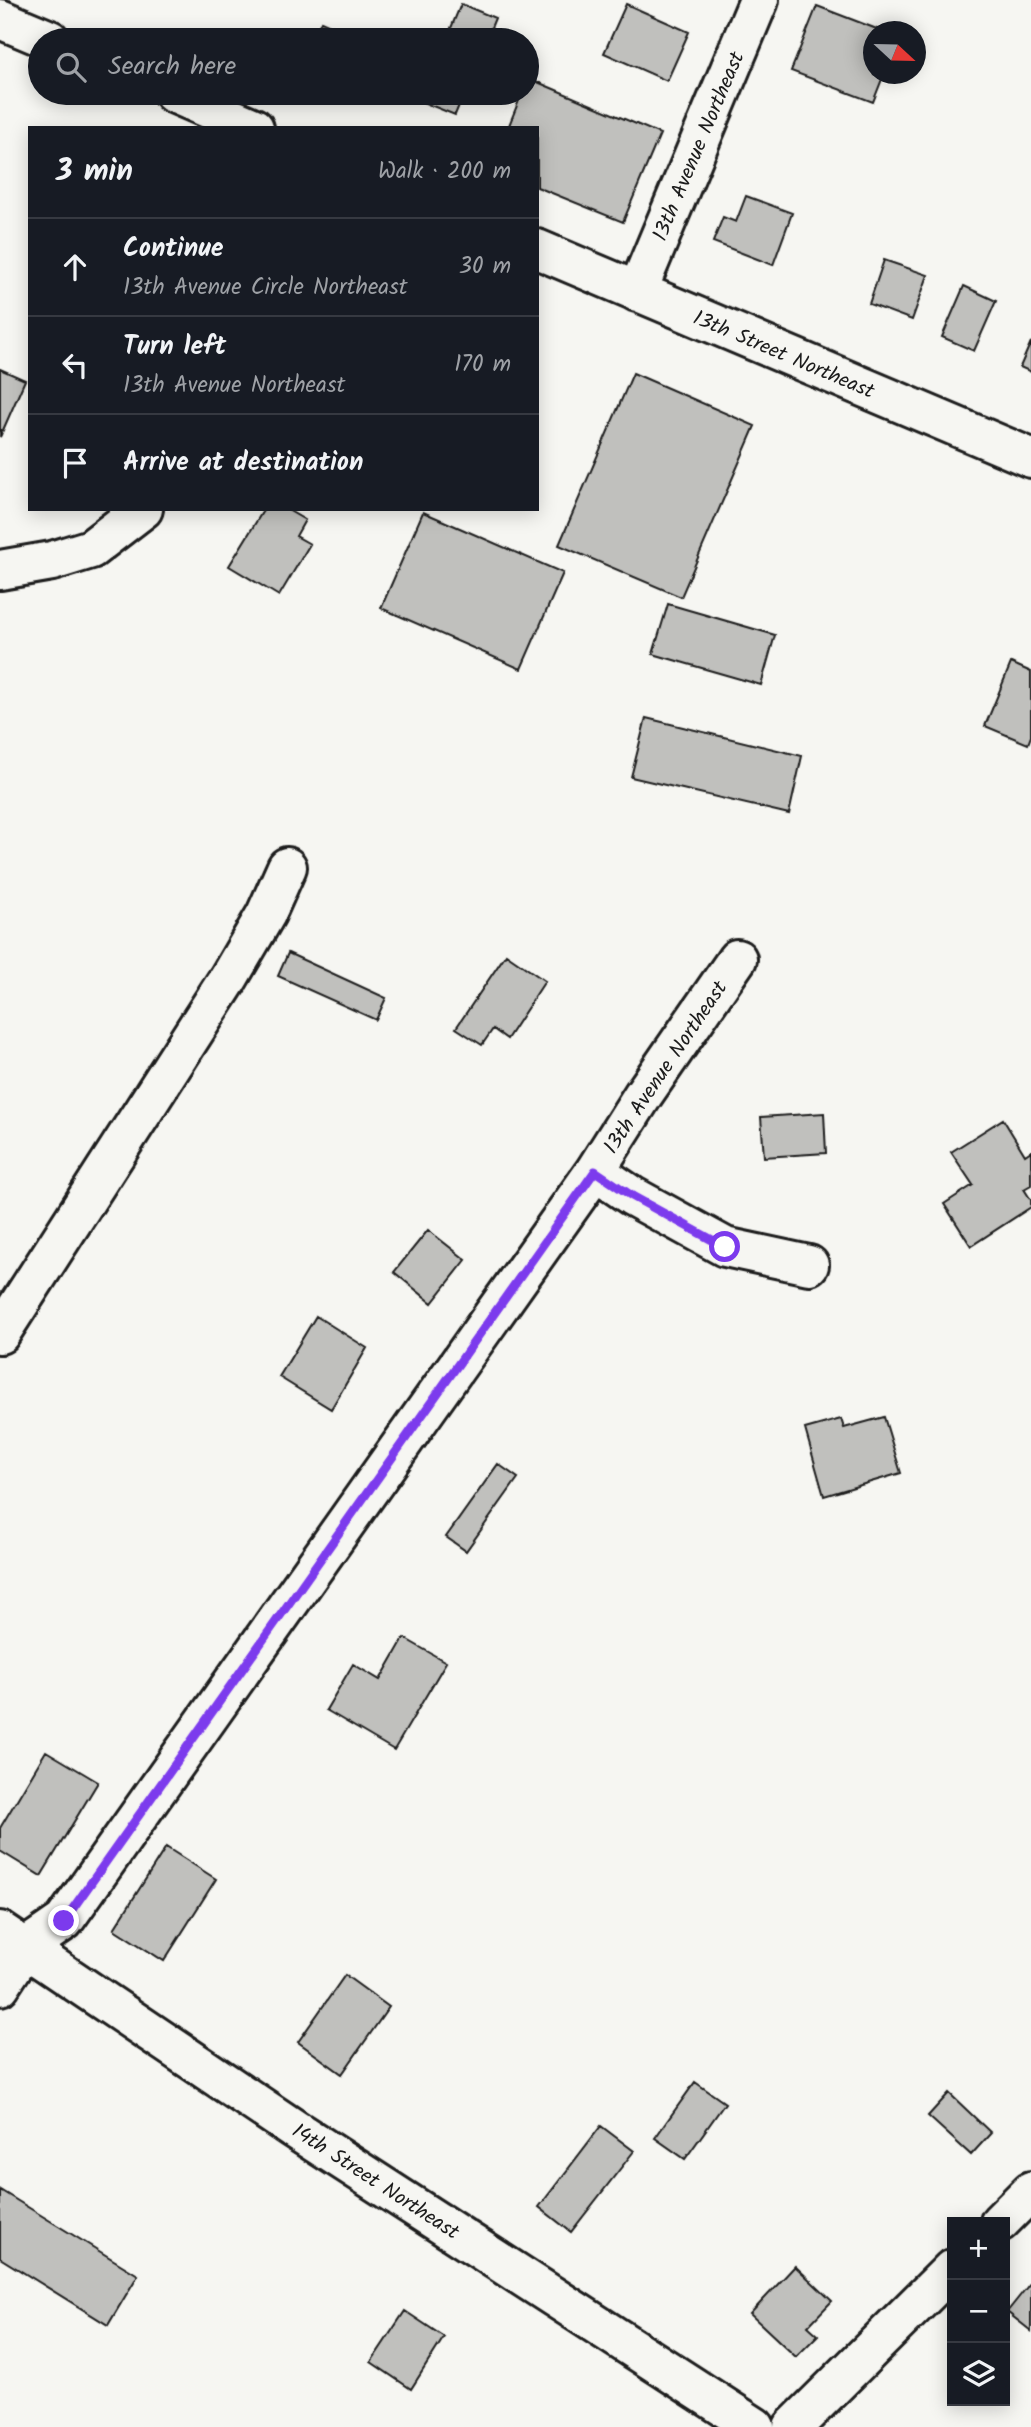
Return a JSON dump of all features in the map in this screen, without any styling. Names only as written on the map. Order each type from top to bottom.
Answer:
[{"type":"street","name":"13th Avenue Northeast","points":[[638,292],[759,0]]},
{"type":"street","points":[[0,19],[28,31]]},
{"type":"street","points":[[201,105],[249,126]]},
{"type":"street","name":"13th Street Northeast","points":[[539,250],[1031,458]]},
{"type":"street","points":[[0,570],[52,561],[91,550],[140,511]]},
{"type":"street","points":[[0,1334],[228,979],[267,914],[287,867]]},
{"type":"street","name":"13th Avenue Northeast","points":[[0,1986],[13,1940],[64,1921],[595,1171],[737,960]]},
{"type":"street","points":[[595,1171],[632,1196],[725,1247],[809,1265]]},
{"type":"street","name":"14th Street Northeast","points":[[13,1940],[294,2129],[755,2427]]},
{"type":"street","points":[[1005,2217],[1031,2191]]},
{"type":"street","points":[[793,2427],[947,2274]]},
{"type":"building","points":[[461,4],[495,18],[491,28],[451,28]]},
{"type":"building","points":[[626,4],[689,32],[667,81],[604,53]]},
{"type":"building","points":[[817,6],[863,24],[863,84],[880,84],[873,102],[791,71]]},
{"type":"building","points":[[321,21],[337,28],[318,28]]},
{"type":"building","points":[[539,83],[660,134],[623,222],[539,188],[539,126],[509,126],[517,105],[539,105]]},
{"type":"building","points":[[430,105],[459,105],[455,115]]},
{"type":"building","points":[[746,196],[792,213],[773,265],[713,242],[723,217],[736,222]]},
{"type":"building","points":[[884,260],[928,275],[912,320],[869,304]]},
{"type":"building","points":[[964,286],[996,301],[974,351],[942,337]]},
{"type":"building","points":[[1031,342],[1031,372],[1020,367]]},
{"type":"building","points":[[0,369],[25,380],[0,437]]},
{"type":"building","points":[[633,373],[755,426],[681,597],[559,545]]},
{"type":"building","points":[[263,511],[289,511],[305,520],[296,536],[310,544],[279,596],[229,566]]},
{"type":"building","points":[[423,512],[563,573],[521,669],[381,608]]},
{"type":"building","points":[[668,604],[775,635],[761,685],[653,654]]},
{"type":"building","points":[[1011,663],[1031,672],[1031,736],[1028,744],[985,726]]},
{"type":"building","points":[[646,718],[802,756],[789,814],[631,777]]},
{"type":"building","points":[[288,953],[386,998],[376,1020],[278,976]]},
{"type":"building","points":[[506,954],[545,981],[507,1039],[493,1029],[482,1045],[456,1028]]},
{"type":"building","points":[[824,1113],[826,1153],[764,1157],[761,1117]]},
{"type":"building","points":[[1003,1119],[1025,1155],[1031,1151],[1031,1185],[1024,1189],[1031,1200],[1031,1207],[971,1246],[944,1204],[973,1185],[951,1152]]},
{"type":"building","points":[[428,1230],[466,1260],[432,1303],[394,1272]]},
{"type":"building","points":[[316,1316],[367,1348],[331,1409],[279,1377]]},
{"type":"building","points":[[884,1417],[901,1473],[824,1496],[805,1429],[841,1419],[844,1428]]},
{"type":"building","points":[[498,1464],[518,1478],[466,1551],[446,1537]]},
{"type":"building","points":[[404,1638],[446,1662],[394,1750],[326,1710],[353,1664],[380,1680]]},
{"type":"building","points":[[46,1751],[98,1782],[41,1876],[0,1851],[0,1828]]},
{"type":"building","points":[[166,1847],[216,1879],[164,1961],[114,1929]]},
{"type":"building","points":[[345,1975],[389,2007],[342,2074],[298,2042]]},
{"type":"building","points":[[695,2082],[725,2103],[685,2159],[655,2138]]},
{"type":"building","points":[[949,2093],[991,2133],[971,2155],[928,2116]]},
{"type":"building","points":[[601,2126],[634,2151],[571,2232],[539,2207]]},
{"type":"building","points":[[0,2190],[138,2275],[108,2325],[0,2258]]},
{"type":"building","points":[[795,2266],[832,2301],[808,2326],[818,2335],[796,2357],[750,2314]]},
{"type":"building","points":[[1031,2282],[1031,2331],[1010,2314],[1010,2308]]},
{"type":"building","points":[[405,2311],[444,2337],[411,2389],[371,2362]]},
{"type":"route","points":[[64,1921],[595,1171],[632,1196],[725,1247]]}]
